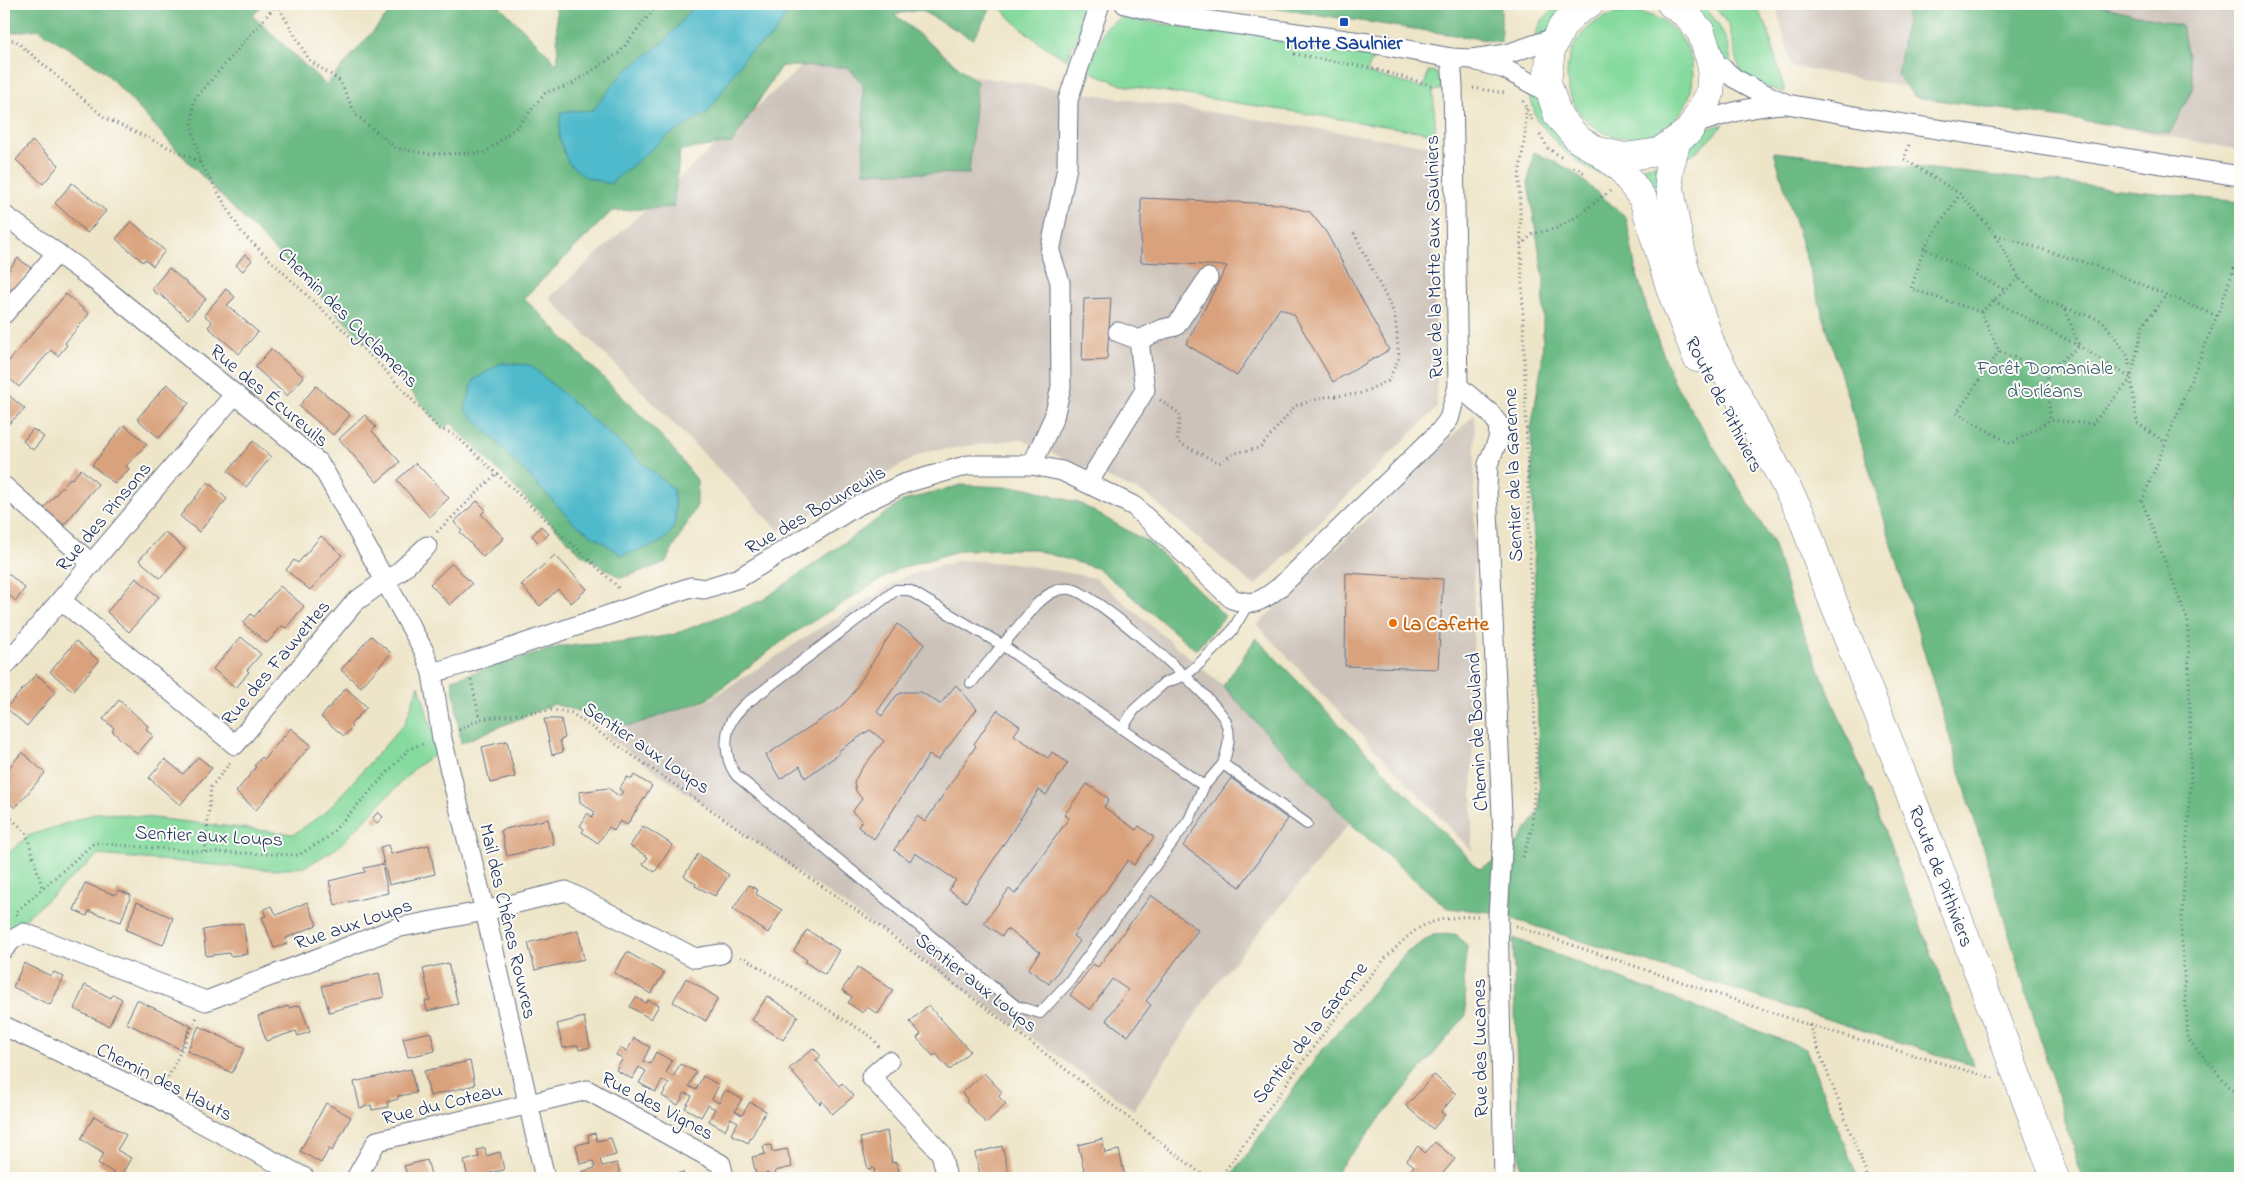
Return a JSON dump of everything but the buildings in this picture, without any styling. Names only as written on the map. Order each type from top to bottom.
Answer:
[{"type":"main road","name":"Route de Pithiviers","points":[[1671,4],[1687,15],[1701,32],[1712,66],[1710,94],[1685,133],[1668,174],[1685,269],[1712,347],[1802,516],[1823,576],[1934,854],[2054,1178]]},
{"type":"main road","points":[[1587,5],[1573,14],[1557,37],[1551,50],[1547,82],[1558,116],[1579,140],[1598,151],[1624,157],[1658,152],[1685,133]]},
{"type":"main road","name":"Route de Pithiviers","points":[[1598,151],[1621,169],[1643,199],[1671,290],[1700,364],[1732,425],[1823,576]]},
{"type":"street","points":[[1032,465],[1054,417],[1061,387],[1060,282],[1050,252],[1067,167],[1068,100],[1100,4]]},
{"type":"street","points":[[1125,4],[1170,15],[1382,45],[1451,58],[1471,59],[1508,54],[1557,37]]},
{"type":"street","points":[[1708,56],[1734,78],[1788,104]]},
{"type":"street","name":"Rue de la Motte aux Saulniers","points":[[1248,604],[1265,598],[1281,586],[1440,431],[1449,419],[1458,386],[1451,58]]},
{"type":"street","points":[[1471,59],[1505,69],[1552,95]]},
{"type":"street","points":[[1685,133],[1729,111],[1762,105],[1788,104],[2240,176]]},
{"type":"street","name":"Rue des Écureuils","points":[[4,215],[97,282],[318,462],[424,651],[432,673]]},
{"type":"street","points":[[4,314],[57,253]]},
{"type":"street","points":[[1118,332],[1139,340],[1163,328],[1176,326],[1208,278]]},
{"type":"street","points":[[1088,483],[1145,390],[1139,340]]},
{"type":"street","name":"Chemin de Bouland","points":[[1458,386],[1490,413],[1499,425],[1498,440],[1488,464],[1487,489],[1504,836],[1498,919]]},
{"type":"street","name":"Rue des Pinsons","points":[[4,667],[235,394]]},
{"type":"street","name":"Rue des Bouvreuils","points":[[432,673],[691,588],[704,590],[739,578],[855,507],[903,484],[968,465],[1032,465],[1062,471],[1088,483],[1134,506],[1232,599],[1248,604]]},
{"type":"street","points":[[4,486],[92,564]]},
{"type":"street","name":"Rue des Fauvettes","points":[[62,600],[235,744],[355,602],[398,573],[427,546]]},
{"type":"street","name":"Mail des Chênes Rouvres","points":[[432,673],[442,739],[485,911],[545,1178]]},
{"type":"street","name":"Rue aux Loups","points":[[206,1000],[396,928],[485,911],[566,891],[695,958],[721,954]]},
{"type":"street","name":"Rue des Lucanes","points":[[1498,919],[1504,1178]]},
{"type":"street","points":[[4,949],[12,940],[24,933],[206,1000]]},
{"type":"street","name":"Chemin des Hauts","points":[[4,1026],[158,1098],[305,1178]]},
{"type":"street","points":[[889,1062],[871,1077],[941,1153],[947,1178]]},
{"type":"street","name":"Rue des Vignes","points":[[529,1104],[587,1090],[720,1164],[724,1178]]},
{"type":"street","name":"Rue du Coteau","points":[[356,1178],[377,1141],[529,1104]]},
{"type":"lane","points":[[972,683],[1002,645],[1048,594],[1058,589],[1071,589],[1083,593],[1112,614],[1186,675],[1224,718],[1230,742],[1223,764],[1204,786],[1189,820],[1068,983],[1040,1013],[1016,1006],[744,782],[730,767],[727,744],[730,722],[743,706],[896,590],[909,590],[1002,645],[1123,727],[1204,786]]},
{"type":"lane","points":[[1123,727],[1134,710],[1164,683],[1186,675],[1199,664],[1232,631],[1248,604]]},
{"type":"lane","points":[[1223,764],[1307,824]]},
{"type":"path","points":[[277,4],[308,60],[340,81],[356,115],[396,148],[430,154],[484,153],[518,126],[546,92],[569,86],[620,53],[653,10],[664,4]]},
{"type":"path","name":"Chemin des Cyclamens","points":[[277,4],[194,100],[192,126],[200,162],[242,233],[382,367],[438,428],[454,434],[616,585],[630,608]]},
{"type":"path","points":[[4,44],[7,40],[15,40],[105,118],[200,162]]},
{"type":"path","points":[[1289,54],[1375,69],[1433,86],[1453,86],[1511,94]]},
{"type":"path","name":"Sentier de la Garenne","points":[[1526,108],[1525,136],[1519,176],[1536,760],[1532,828],[1528,840]]},
{"type":"path","points":[[1917,126],[1904,159],[1960,194],[1996,235],[2019,278],[2045,301],[2104,320],[2128,356],[2137,422],[2166,443]]},
{"type":"path","points":[[1521,246],[1532,234],[1558,228],[1579,215],[1615,186]]},
{"type":"path","points":[[1960,194],[1924,248],[1911,289],[1981,312],[1999,351],[2047,372]]},
{"type":"path","points":[[1145,390],[1180,414],[1178,442],[1219,463],[1235,452],[1260,448],[1296,406],[1324,397],[1360,394],[1388,381],[1399,358],[1395,315],[1354,233]]},
{"type":"path","points":[[1996,235],[2102,268],[2217,316]]},
{"type":"path","points":[[1924,248],[2006,290]]},
{"type":"path","points":[[2240,252],[2217,316],[2142,501],[2188,621],[2191,777],[2181,928],[2188,1039],[2240,1099]]},
{"type":"path","points":[[1981,312],[2019,278]]},
{"type":"path","points":[[1999,351],[1957,413],[2011,444],[2050,420],[2092,424],[2131,378],[2143,325],[2166,295]]},
{"type":"path","points":[[1994,301],[2079,346],[2131,378]]},
{"type":"path","points":[[2064,308],[2079,346]]},
{"type":"path","points":[[2047,372],[2079,346]]},
{"type":"path","points":[[2047,372],[2050,420]]},
{"type":"path","points":[[427,546],[438,530],[497,473]]},
{"type":"path","points":[[467,663],[480,719]]},
{"type":"path","name":"Sentier aux Loups","points":[[24,933],[16,912],[94,843],[205,852],[299,855],[328,837],[410,748],[442,739],[480,719],[553,710],[571,713],[874,922],[1207,1178]]},
{"type":"path","points":[[205,852],[211,786],[236,756],[235,744]]},
{"type":"path","points":[[4,812],[26,832],[42,888]]},
{"type":"path","name":"Sentier de la Garenne","points":[[1220,1178],[1313,1045],[1388,957],[1416,930],[1455,917],[1498,919],[1809,1025],[2020,1086]]},
{"type":"path","points":[[721,954],[746,959],[872,1037],[889,1062]]},
{"type":"path","points":[[158,1098],[206,1000]]},
{"type":"path","points":[[1809,1025],[1868,1178]]},
{"type":"shaded area","points":[[1776,4],[2240,4],[2240,150],[1791,66]]},
{"type":"shaded area","points":[[817,52],[1431,146],[1437,408],[1255,586],[1147,495],[1020,439],[925,452],[780,531],[549,298]]},
{"type":"shaded area","points":[[1475,414],[1472,851],[1257,625]]},
{"type":"shaded area","points":[[960,560],[1015,563],[1095,578],[1223,686],[1350,823],[1214,986],[1134,1110],[602,733],[706,702],[815,631],[906,576]]},
{"type":"green space","points":[[4,4],[263,4],[253,16],[326,85],[397,4],[498,4],[558,64],[556,4],[993,4],[973,39],[920,10],[894,14],[977,82],[969,174],[864,172],[863,85],[848,67],[781,66],[732,143],[680,150],[673,207],[612,211],[524,298],[669,444],[697,480],[697,505],[665,563],[621,578],[581,554],[451,423],[443,429],[392,369],[193,167],[104,71],[38,29],[10,33],[6,30],[4,32]]},
{"type":"green space","points":[[997,4],[1086,4],[1088,10],[1067,59],[1029,35]]},
{"type":"green space","points":[[1246,4],[1501,4],[1501,42]]},
{"type":"green space","points":[[1558,4],[1574,4],[1549,31],[1534,37],[1542,20]]},
{"type":"green space","points":[[1683,4],[1701,4],[1713,17],[1726,41],[1731,68]]},
{"type":"green space","points":[[1713,4],[1755,4],[1767,27],[1785,92],[1760,86],[1741,75],[1729,26]]},
{"type":"green space","points":[[1913,4],[2093,4],[2182,26],[2194,86],[2170,133],[1915,97],[1897,75],[1908,9]]},
{"type":"green space","points":[[1630,12],[1654,17],[1665,22],[1675,30],[1683,40],[1688,51],[1693,75],[1688,99],[1683,110],[1675,120],[1665,128],[1654,133],[1630,138],[1606,133],[1595,128],[1585,120],[1577,110],[1572,99],[1567,75],[1572,51],[1577,40],[1585,30],[1595,22],[1606,17]]},
{"type":"green space","points":[[1121,17],[1205,31],[1236,31],[1333,44],[1374,55],[1367,73],[1424,88],[1428,71],[1435,72],[1441,78],[1442,90],[1433,91],[1436,134],[1122,85],[1087,70],[1106,27]]},
{"type":"green space","points":[[1530,89],[1621,175],[1608,177],[1587,168],[1565,152],[1537,120],[1529,94]]},
{"type":"green space","points":[[1724,124],[1700,149],[1680,162],[1682,154],[1700,131]]},
{"type":"green space","points":[[1534,152],[1571,170],[1626,217],[1636,271],[1651,322],[1674,382],[1773,543],[1794,610],[1859,764],[1974,1066],[1491,912],[1447,908],[1350,823],[1223,686],[1256,638],[1479,869],[1511,852],[1540,810],[1531,430],[1542,362],[1544,280],[1528,183]]},
{"type":"green space","name":"Forêt Domaniale d'Orléans","points":[[1774,152],[2240,202],[2240,1178],[2082,1178]]},
{"type":"green space","points":[[1665,163],[1671,224],[1641,173],[1643,167]]},
{"type":"green space","points":[[961,485],[1028,488],[1081,504],[1151,544],[1225,616],[1196,650],[1099,569],[1032,549],[961,550],[898,569],[789,636],[706,700],[630,726],[554,704],[461,743],[452,679],[562,646],[618,643],[672,635],[763,600],[903,501]]},
{"type":"green space","points":[[419,685],[438,752],[416,767],[337,848],[305,867],[274,870],[98,855],[4,937],[4,857],[28,836],[100,812],[294,834],[326,812],[405,723]]},
{"type":"green space","points":[[1456,934],[1467,946],[1464,971],[1466,1015],[1331,1178],[1230,1178],[1318,1055],[1406,953],[1433,935]]},
{"type":"green space","points":[[1513,938],[1806,1049],[1858,1178],[1520,1178]]},
{"type":"water","points":[[696,4],[790,4],[790,8],[773,36],[747,54],[708,112],[666,137],[610,184],[585,177],[568,163],[559,137],[561,112],[593,110],[623,73],[664,42]]},
{"type":"water","points":[[501,363],[530,365],[673,489],[675,519],[667,537],[650,547],[622,555],[574,523],[465,409],[474,380]]},
{"type":"place","name":"Motte Saulnier","points":[[1344,22]]},
{"type":"place","name":"La Cafette","points":[[1393,623]]}]
